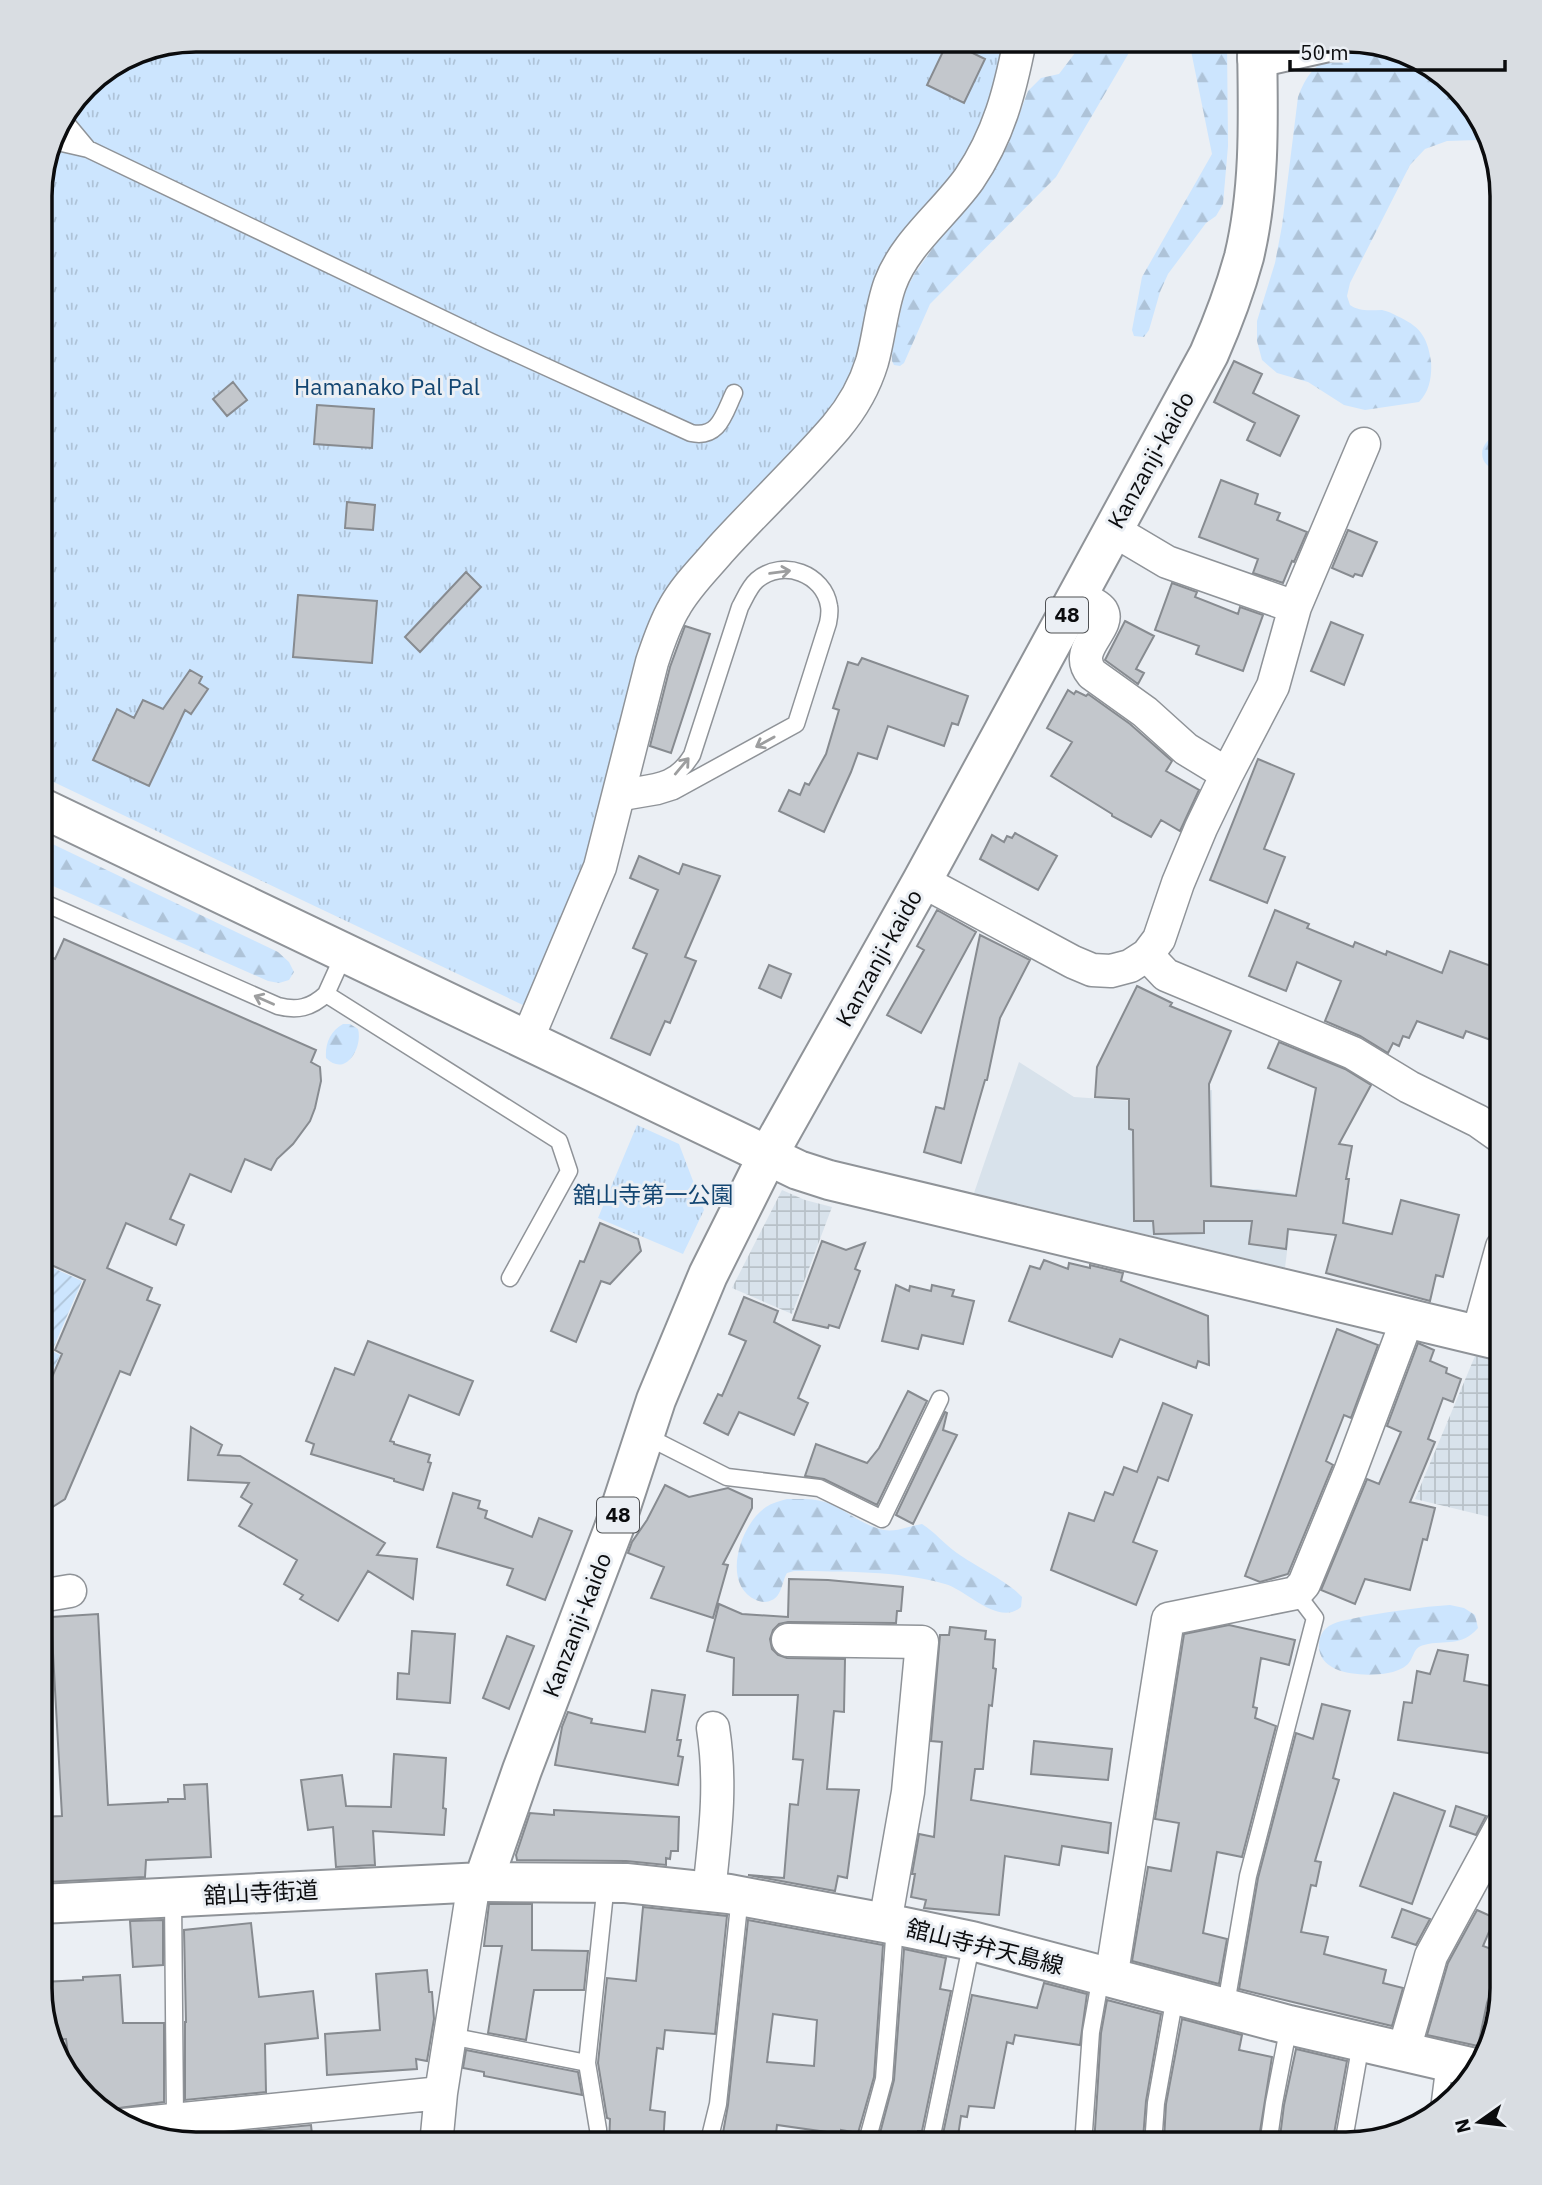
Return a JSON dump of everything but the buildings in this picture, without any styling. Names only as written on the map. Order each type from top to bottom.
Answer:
[{"type":"main road","name":"Kanzanji-kaido","points":[[478,1882],[614,1528],[656,1400],[708,1275],[768,1155],[922,881],[1209,354],[1235,289],[1246,244],[1255,186],[1257,53]]},
{"type":"main road","points":[[53,813],[797,1170],[1490,1338]]},
{"type":"main road","name":"舘山寺弁天島線","points":[[478,1882],[626,1883],[725,1894],[890,1924],[972,1941],[1225,2010],[1462,2065]]},
{"type":"main road","name":"舘山寺街道","points":[[52,1903],[478,1882]]},
{"type":"street","points":[[527,1040],[600,867],[652,662],[673,609],[689,585],[837,426],[851,407],[871,364],[890,284],[927,227],[969,179],[994,135],[1011,87],[1018,53]]},
{"type":"street","points":[[922,881],[1091,970],[1111,971],[1130,966],[1147,955],[1159,939],[1187,861],[1227,774],[1273,686],[1295,607],[1364,444]]},
{"type":"street","points":[[1113,530],[1167,562],[1295,607]]},
{"type":"street","points":[[1077,596],[1100,609],[1103,614],[1103,620],[1087,651],[1086,668],[1145,712],[1186,749],[1227,774]]},
{"type":"street","points":[[1147,955],[1166,975],[1353,1052],[1409,1087],[1490,1130]]},
{"type":"street","points":[[1490,1290],[1482,1319],[1490,1336]]},
{"type":"street","points":[[1106,1978],[1168,1619],[1296,1593],[1304,1584],[1408,1320]]},
{"type":"street","points":[[788,1640],[922,1642],[908,1791],[890,1924]]},
{"type":"street","points":[[713,1728],[725,1894]]},
{"type":"street","points":[[1403,2053],[1431,1956],[1490,1847]]},
{"type":"street","points":[[437,2132],[450,2036],[478,1882]]},
{"type":"street","points":[[176,2130],[441,2093]]},
{"type":"lane","points":[[70,127],[88,149]]},
{"type":"lane","points":[[62,143],[88,149],[489,341],[691,433],[702,435],[713,431],[720,423],[734,393]]},
{"type":"lane","points":[[786,569],[802,572],[815,580],[830,607],[828,623],[796,724],[674,791],[658,796],[619,796],[673,777],[692,755],[740,607],[757,580],[771,572],[786,569]]},
{"type":"lane","points":[[53,907],[290,1009],[304,1008],[316,1003],[326,994],[345,953]]},
{"type":"lane","points":[[326,994],[559,1141],[569,1171],[510,1278]]},
{"type":"lane","points":[[645,1435],[727,1477],[820,1488],[882,1519],[940,1399]]},
{"type":"lane","points":[[1225,2010],[1248,1876],[1315,1618],[1296,1593]]},
{"type":"lane","points":[[598,2132],[587,2063],[606,1883]]},
{"type":"lane","points":[[711,2132],[718,2104],[725,1894]]},
{"type":"lane","points":[[173,1897],[176,2130]]},
{"type":"lane","points":[[870,2132],[884,2079],[890,1924]]},
{"type":"lane","points":[[933,2132],[972,1941]]},
{"type":"lane","points":[[1084,2132],[1091,2032],[1106,1978]]},
{"type":"lane","points":[[1154,2132],[1156,2103],[1175,1996]]},
{"type":"lane","points":[[1270,2132],[1289,2025]]},
{"type":"lane","points":[[450,2036],[587,2063]]},
{"type":"lane","points":[[1345,2132],[1361,2043]]},
{"type":"lane","points":[[1450,2086],[1462,2065]]},
{"type":"shaded area","points":[[1019,1062],[1074,1097],[1162,1103],[1162,1096],[1212,1090],[1213,1189],[1257,1189],[1294,1194],[1285,1268],[974,1193]]},
{"type":"shaded area","points":[[782,1190],[832,1207],[792,1314],[732,1288]]},
{"type":"shaded area","points":[[1475,1356],[1490,1359],[1490,1517],[1415,1499]]},
{"type":"green space","name":"Hamanako Pal Pal","points":[[187,53],[1002,53],[997,83],[980,128],[957,170],[915,218],[838,399],[825,417],[738,507],[677,576],[586,862],[525,1006],[53,782],[53,187],[57,159],[67,133],[82,109],[101,88],[116,77],[150,60]]},
{"type":"green space","points":[[1075,53],[1129,53],[1056,177],[930,304],[904,363],[900,366],[894,365],[892,353],[901,309],[906,290],[915,273],[940,238],[983,189],[1009,142],[1028,91],[1041,78],[1059,74]]},
{"type":"green space","points":[[1191,53],[1227,53],[1228,146],[1223,204],[1168,274],[1149,330],[1144,337],[1134,336],[1132,330],[1142,277],[1212,154]]},
{"type":"green space","points":[[1338,55],[1374,55],[1409,67],[1426,77],[1460,109],[1479,140],[1447,141],[1425,149],[1410,165],[1350,283],[1347,296],[1350,305],[1354,307],[1361,310],[1386,311],[1421,332],[1427,344],[1431,372],[1426,393],[1419,402],[1365,410],[1344,405],[1308,382],[1277,373],[1262,360],[1257,341],[1257,321],[1275,263],[1282,226],[1298,97],[1311,72],[1319,64]]},
{"type":"green space","points":[[1490,438],[1490,467],[1483,460],[1482,453]]},
{"type":"green space","points":[[53,844],[278,952],[289,962],[294,972],[289,980],[279,983],[268,981],[53,886]]},
{"type":"green space","points":[[343,1024],[350,1024],[358,1029],[358,1044],[346,1062],[333,1063],[326,1058],[328,1043],[332,1034]]},
{"type":"green space","name":"舘山寺第一公園","points":[[637,1125],[679,1144],[704,1210],[683,1254],[598,1218]]},
{"type":"green space","points":[[52,1268],[82,1281],[52,1350]]},
{"type":"green space","points":[[52,1351],[60,1355],[52,1372]]},
{"type":"green space","points":[[787,1499],[825,1502],[884,1530],[899,1530],[922,1524],[957,1553],[1016,1591],[1022,1597],[1021,1607],[1003,1613],[954,1588],[927,1579],[851,1572],[787,1573],[775,1598],[766,1602],[756,1600],[745,1592],[739,1581],[738,1554],[742,1539],[757,1515],[768,1506]]},
{"type":"green space","points":[[1450,1605],[1464,1608],[1475,1615],[1478,1628],[1459,1641],[1420,1646],[1408,1664],[1398,1670],[1368,1675],[1344,1672],[1326,1663],[1320,1655],[1322,1634],[1337,1622],[1386,1612]]}]
